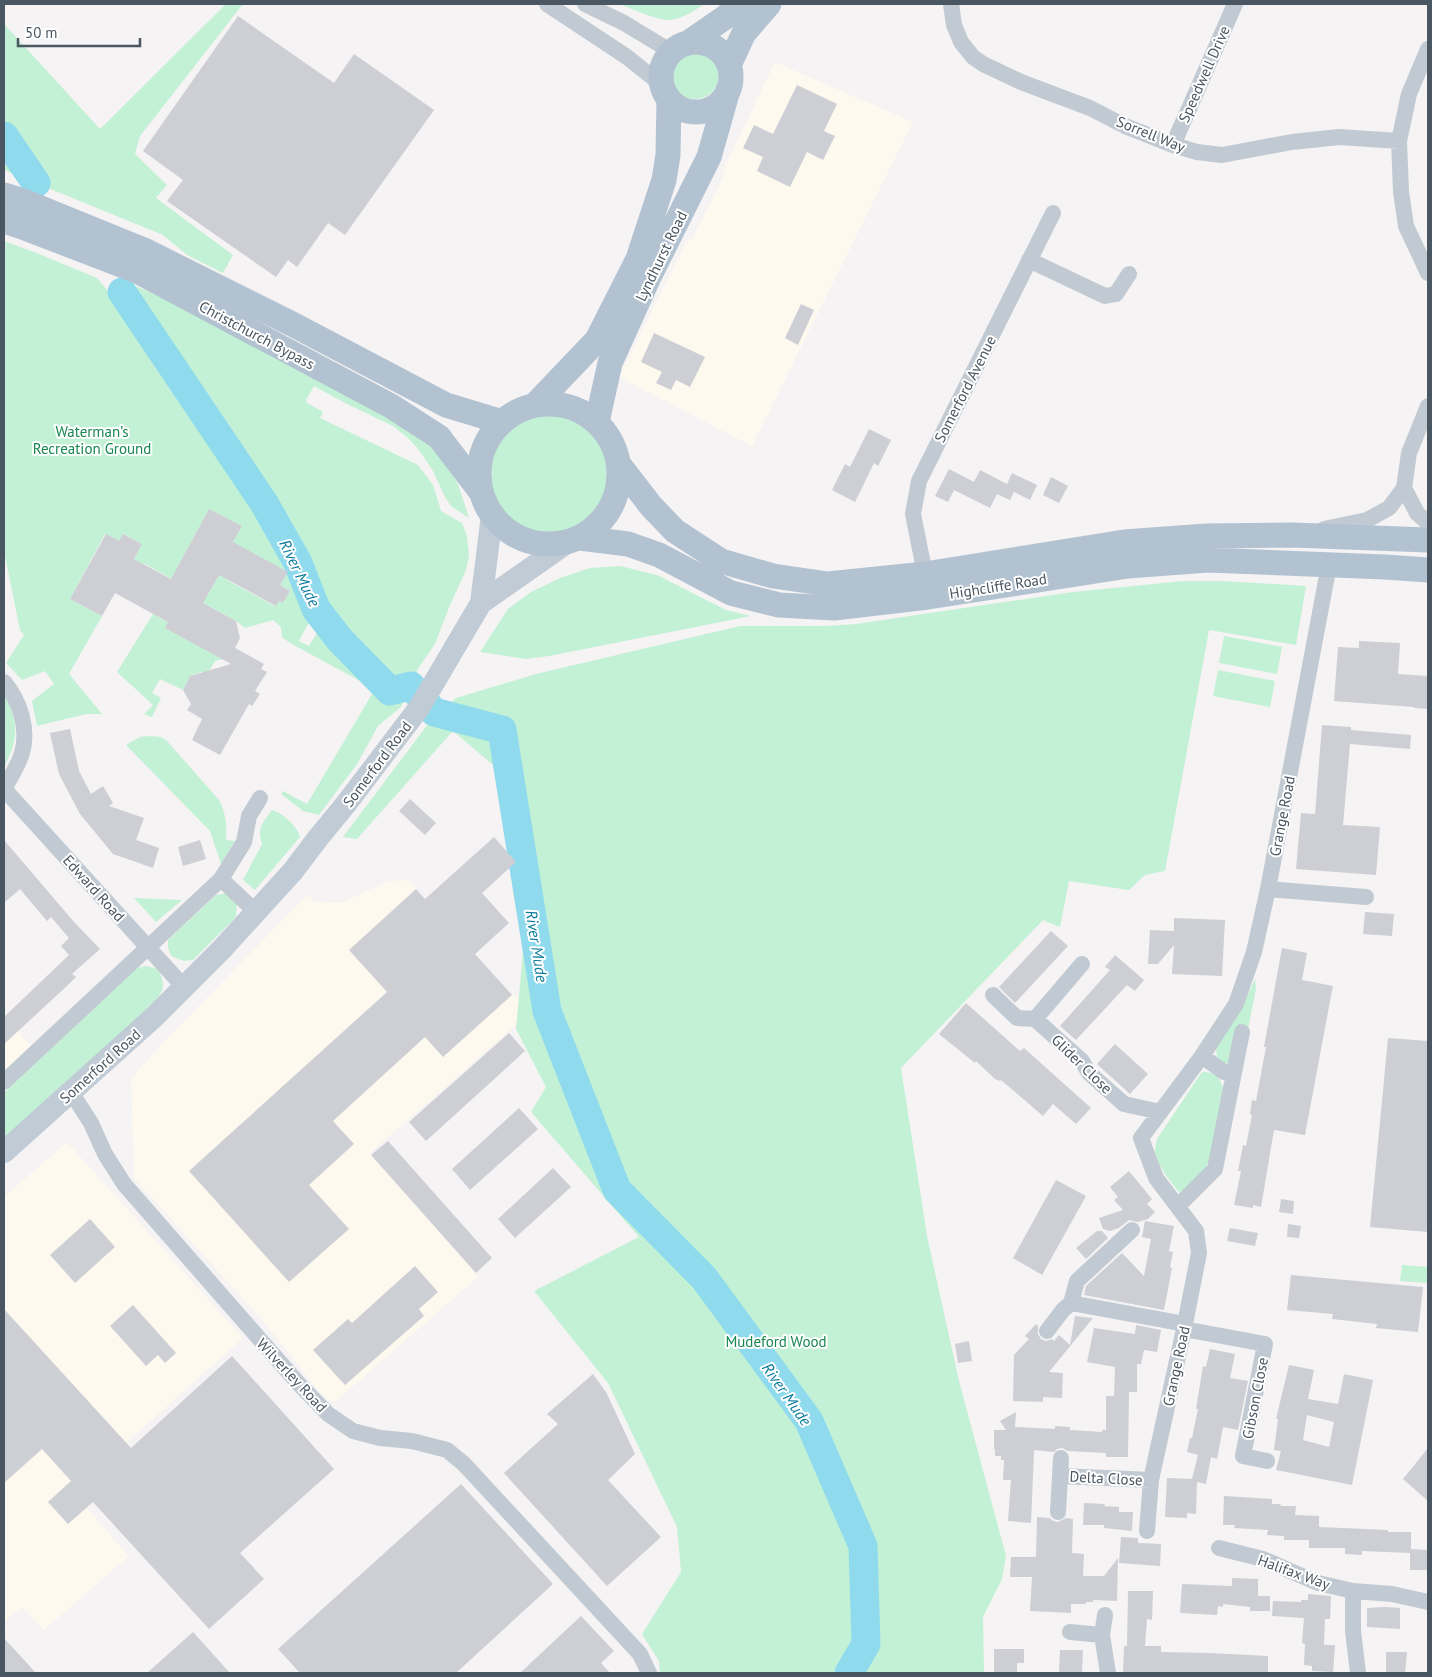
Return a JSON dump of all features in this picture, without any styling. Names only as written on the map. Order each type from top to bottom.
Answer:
[{"type":"main road","points":[[680,47],[698,42],[708,44],[717,49],[729,65],[731,74],[728,90],[722,100],[712,108],[701,111],[689,111],[678,107],[666,92],[661,73],[665,62],[680,47],[726,16],[740,4]]},
{"type":"main road","points":[[729,65],[744,33],[769,4]]},
{"type":"main road","name":"Lyndhurst Road","points":[[597,422],[610,363],[648,279],[709,157],[728,90]]},
{"type":"main road","name":"Lyndhurst Road","points":[[535,405],[597,340],[638,259],[664,180],[668,155],[666,92]]},
{"type":"main road","name":"Christchurch Bypass","points":[[4,196],[26,202],[144,250],[294,325],[446,405],[502,422]]},
{"type":"main road","name":"Christchurch Bypass","points":[[4,222],[25,228],[137,272],[391,406],[439,437],[481,492]]},
{"type":"main road","points":[[557,404],[578,410],[597,422],[608,435],[616,450],[620,466],[618,488],[611,508],[598,526],[574,540],[546,545],[525,540],[506,530],[492,515],[485,504],[481,492],[479,473],[482,454],[490,437],[502,422],[517,412],[535,405],[557,404]]},
{"type":"main road","name":"Highcliffe Road","points":[[620,466],[650,506],[675,531],[721,561],[773,576],[828,584],[925,574],[1124,542],[1206,536],[1292,535],[1428,540]]},
{"type":"main road","name":"Somerford Road","points":[[481,604],[492,515]]},
{"type":"main road","name":"Highcliffe Road","points":[[574,540],[628,544],[659,555],[731,593],[779,605],[834,608],[928,597],[1128,566],[1208,560],[1428,570]]},
{"type":"main road","name":"Somerford Road","points":[[4,1152],[154,1016],[222,949],[293,871],[346,804],[422,701],[481,604],[574,540]]},
{"type":"street","points":[[547,4],[627,57],[666,92]]},
{"type":"street","points":[[585,4],[624,24],[680,47]]},
{"type":"street","name":"Sorrell Way","points":[[951,4],[954,25],[961,42],[973,57],[983,64],[1021,82],[1090,108],[1125,126],[1173,145],[1197,152],[1222,155],[1292,142],[1339,137],[1399,141]]},
{"type":"street","name":"Speedwell Drive","points":[[1173,145],[1235,4]]},
{"type":"street","points":[[1428,48],[1410,94],[1399,141],[1401,192],[1406,226],[1428,273]]},
{"type":"street","name":"Somerford Avenue","points":[[925,574],[913,514],[919,481],[1053,213]]},
{"type":"street","points":[[1029,260],[1105,296],[1116,294],[1129,274]]},
{"type":"street","points":[[1292,535],[1367,520],[1390,508],[1404,488],[1409,453],[1428,406]]},
{"type":"street","points":[[1404,488],[1416,513],[1428,523]]},
{"type":"street","name":"Grange Road","points":[[1147,1531],[1151,1480],[1185,1327],[1199,1253],[1196,1231],[1156,1178],[1141,1138],[1202,1056],[1236,1004],[1254,952],[1268,889],[1329,565]]},
{"type":"street","name":"Edward Road","points":[[4,682],[18,705],[24,730],[22,752],[4,789],[184,986]]},
{"type":"street","points":[[4,1082],[221,879],[244,842],[249,816],[260,798]]},
{"type":"street","points":[[221,879],[256,912]]},
{"type":"street","points":[[1268,889],[1366,897]]},
{"type":"street","points":[[993,995],[1017,1018],[1035,1018],[1082,964]]},
{"type":"street","name":"Glider Close","points":[[1035,1018],[1082,1061],[1089,1074],[1124,1104],[1160,1112]]},
{"type":"street","points":[[1178,1206],[1215,1169],[1242,1032]]},
{"type":"street","points":[[1202,1056],[1224,1072],[1233,1075]]},
{"type":"street","name":"Wilverley Road","points":[[71,1092],[91,1123],[105,1154],[124,1184],[291,1375],[328,1414],[353,1430],[380,1438],[412,1441],[447,1450],[464,1464],[640,1654],[649,1673]]},
{"type":"street","points":[[1047,1331],[1063,1310],[1071,1303],[1077,1281],[1132,1230]]},
{"type":"street","points":[[1071,1303],[1185,1327]]},
{"type":"street","name":"Gibson Close","points":[[1185,1327],[1265,1344],[1243,1456],[1267,1461]]},
{"type":"street","name":"Delta Close","points":[[1058,1512],[1061,1458]]},
{"type":"street","name":"Delta Close","points":[[1060,1476],[1151,1480]]},
{"type":"street","name":"Halifax Way","points":[[1219,1548],[1263,1559],[1318,1583],[1353,1591],[1392,1594],[1428,1602]]},
{"type":"street","points":[[1353,1591],[1353,1632],[1358,1673]]},
{"type":"street","points":[[1105,1615],[1102,1635],[1108,1673]]},
{"type":"street","points":[[1070,1632],[1102,1635]]},
{"type":"shaded area","points":[[775,62],[913,122],[752,446],[619,377],[688,239],[692,240],[726,173],[723,170]]},
{"type":"shaded area","points":[[408,880],[512,995],[519,998],[517,1024],[370,1153],[478,1277],[336,1401],[332,1401],[327,1399],[317,1389],[265,1323],[134,1178],[131,1079],[159,1047],[307,895],[316,902],[341,903],[389,881]]},
{"type":"shaded area","points":[[4,1016],[37,1052],[4,1082]]},
{"type":"shaded area","points":[[67,1142],[243,1338],[72,1491],[129,1556],[44,1630],[22,1607],[4,1622],[4,1197]]},
{"type":"green space","points":[[226,4],[243,4],[140,136],[135,154],[167,185],[156,198],[233,255],[223,273],[187,255],[163,235],[4,170],[4,24],[100,129]]},
{"type":"green space","points":[[619,4],[705,4],[683,17],[668,20],[649,16]]},
{"type":"green space","points":[[695,51],[704,53],[712,58],[717,66],[719,75],[717,84],[712,92],[704,97],[695,99],[686,97],[678,92],[673,84],[671,75],[673,66],[678,58],[686,53]]},
{"type":"green space","name":"Waterman’s Recreation Ground","points":[[4,241],[97,278],[113,297],[115,289],[126,282],[187,308],[414,427],[449,467],[458,484],[469,518],[451,506],[433,471],[419,450],[408,438],[393,426],[314,386],[306,400],[307,403],[323,412],[320,418],[418,465],[433,485],[441,511],[462,523],[467,536],[469,556],[466,570],[435,644],[419,667],[401,707],[378,726],[357,764],[319,815],[303,811],[281,794],[283,791],[307,804],[375,689],[290,643],[282,637],[281,627],[273,620],[245,628],[189,595],[207,596],[226,562],[227,580],[275,606],[279,601],[283,603],[290,591],[280,585],[287,572],[247,550],[229,549],[242,526],[209,509],[176,570],[186,587],[145,564],[131,565],[142,544],[124,534],[119,541],[105,534],[70,599],[102,616],[69,674],[102,714],[86,714],[37,726],[32,701],[54,684],[45,671],[22,680],[6,663],[24,635],[20,630],[4,551]],"holes":[[[316,609],[325,620],[309,646],[299,641]]]},
{"type":"green space","points":[[549,415],[561,416],[572,420],[582,425],[591,433],[599,442],[604,452],[608,463],[608,487],[604,498],[599,508],[591,517],[582,525],[572,530],[561,534],[549,535],[537,534],[526,530],[516,525],[507,517],[499,508],[494,498],[490,487],[489,475],[490,463],[494,452],[499,442],[507,433],[516,425],[526,420],[537,416]]},
{"type":"green space","points":[[620,566],[657,575],[726,610],[751,616],[549,656],[526,659],[480,652],[508,609],[531,592],[560,578],[590,568]]},
{"type":"green space","name":"Mudeford Wood","points":[[1183,581],[1222,581],[1306,586],[1296,645],[1209,630],[1165,871],[1145,875],[1129,890],[1069,881],[1060,927],[1043,920],[901,1068],[927,1236],[959,1381],[1006,1556],[1002,1579],[983,1617],[984,1673],[660,1673],[659,1661],[642,1634],[681,1572],[677,1527],[608,1383],[534,1291],[639,1237],[531,1112],[546,1087],[516,1029],[523,951],[519,866],[499,770],[453,731],[357,839],[343,837],[431,720],[456,698],[536,674],[740,626],[856,624],[1073,592]]},
{"type":"green space","points":[[153,614],[168,622],[165,628],[223,659],[215,661],[208,673],[201,672],[190,676],[183,690],[160,679],[152,693],[161,698],[152,717],[144,714],[153,705],[117,672]]},
{"type":"green space","points":[[1224,636],[1282,647],[1277,674],[1219,663]]},
{"type":"green space","points":[[1218,670],[1275,681],[1270,707],[1213,696]]},
{"type":"green space","points":[[4,693],[12,713],[15,738],[4,767]]},
{"type":"green space","points":[[140,737],[161,737],[167,741],[219,800],[226,819],[226,840],[235,841],[221,864],[210,831],[126,745]]},
{"type":"green space","points":[[272,810],[281,814],[289,821],[300,837],[255,890],[243,880],[262,844],[261,826]]},
{"type":"green space","points":[[227,893],[237,902],[236,916],[233,920],[193,960],[184,961],[171,956],[168,940],[216,895]]},
{"type":"green space","points":[[134,898],[182,900],[156,922]]},
{"type":"green space","points":[[146,966],[158,969],[163,981],[162,990],[157,998],[4,1140],[4,1093],[137,968]]},
{"type":"green space","points":[[1255,979],[1256,989],[1248,1029],[1228,1063],[1224,1064],[1217,1056],[1217,1044],[1243,1005]]},
{"type":"green space","points":[[1202,1072],[1216,1075],[1223,1088],[1210,1161],[1188,1189],[1179,1192],[1159,1163],[1155,1152],[1156,1144],[1157,1139]]},
{"type":"green space","points":[[1402,1265],[1428,1267],[1428,1283],[1400,1281]]},
{"type":"building","points":[[238,16],[334,83],[354,54],[434,110],[345,235],[328,223],[297,267],[288,260],[276,277],[167,201],[183,180],[143,151]]},
{"type":"building","points":[[797,85],[837,104],[824,131],[835,136],[823,160],[807,152],[790,187],[757,171],[763,157],[743,148],[754,125],[773,134]]},
{"type":"building","points":[[801,304],[814,310],[798,345],[785,338]]},
{"type":"building","points":[[654,333],[705,357],[690,387],[676,380],[671,390],[656,383],[662,372],[641,362]]},
{"type":"building","points":[[869,429],[891,440],[878,466],[874,463],[855,502],[832,490],[845,464],[850,467]]},
{"type":"building","points":[[949,469],[974,482],[980,470],[1007,484],[1012,473],[1037,485],[1030,500],[1014,492],[1010,500],[997,494],[990,508],[954,490],[948,502],[935,496]]},
{"type":"building","points":[[1051,477],[1068,486],[1059,503],[1043,495]]},
{"type":"building","points":[[209,509],[242,526],[233,542],[288,572],[280,585],[290,591],[283,603],[279,601],[276,606],[219,575],[203,603],[236,621],[240,638],[235,648],[264,664],[261,669],[267,672],[255,691],[260,694],[252,706],[249,704],[220,755],[192,740],[202,719],[187,710],[191,704],[183,690],[190,676],[231,664],[165,628],[168,622],[115,593],[102,616],[70,599],[106,534],[119,541],[123,534],[142,544],[134,559],[171,579]]},
{"type":"building","points":[[1359,641],[1400,643],[1398,674],[1428,676],[1428,709],[1334,701],[1338,647],[1359,648]]},
{"type":"building","points":[[1322,725],[1351,727],[1351,730],[1411,735],[1410,749],[1350,744],[1343,825],[1380,827],[1376,875],[1296,869],[1301,813],[1315,814]]},
{"type":"building","points":[[70,729],[79,771],[91,794],[103,786],[113,803],[109,806],[144,818],[136,840],[159,848],[153,868],[113,854],[80,814],[59,774],[50,733]]},
{"type":"building","points":[[410,799],[436,823],[425,835],[399,811]]},
{"type":"building","points":[[494,837],[516,862],[482,893],[509,923],[475,954],[512,995],[443,1057],[425,1037],[333,1121],[354,1144],[309,1185],[349,1229],[289,1282],[189,1171],[387,992],[349,950],[416,889],[425,899]]},
{"type":"building","points":[[4,840],[74,922],[100,949],[72,974],[76,977],[68,985],[4,1044],[4,1017],[69,955],[61,946],[69,938],[51,917],[47,921],[20,889],[4,903]]},
{"type":"building","points":[[200,840],[206,859],[183,866],[178,847]]},
{"type":"building","points":[[1365,912],[1394,914],[1392,936],[1363,934]]},
{"type":"building","points":[[1174,918],[1225,920],[1222,976],[1172,974],[1174,945],[1158,964],[1148,964],[1150,930],[1174,931]]},
{"type":"building","points":[[1051,931],[1068,946],[1015,1003],[999,987]]},
{"type":"building","points":[[1282,948],[1307,953],[1302,980],[1333,986],[1305,1135],[1274,1130],[1261,1207],[1253,1205],[1253,1208],[1234,1205],[1241,1171],[1238,1171],[1243,1145],[1246,1146],[1252,1115],[1250,1114],[1252,1100],[1256,1101]]},
{"type":"building","points":[[1115,955],[1144,980],[1135,991],[1127,985],[1076,1040],[1060,1026],[1110,970],[1105,967]]},
{"type":"building","points":[[966,1003],[1020,1051],[1024,1048],[1091,1108],[1076,1124],[1053,1104],[1043,1116],[1001,1080],[995,1079],[976,1061],[975,1063],[939,1034]]},
{"type":"building","points":[[509,1033],[525,1051],[426,1141],[409,1122]]},
{"type":"building","points":[[1388,1038],[1428,1041],[1428,1232],[1370,1227]]},
{"type":"building","points":[[1115,1044],[1148,1074],[1130,1094],[1097,1064]]},
{"type":"building","points":[[519,1108],[538,1129],[470,1190],[452,1169]]},
{"type":"building","points":[[388,1141],[492,1258],[476,1273],[371,1155]]},
{"type":"building","points":[[553,1168],[571,1187],[515,1238],[498,1219]]},
{"type":"building","points":[[1129,1171],[1152,1199],[1147,1204],[1155,1212],[1148,1219],[1138,1222],[1129,1220],[1119,1228],[1110,1231],[1103,1229],[1099,1218],[1123,1210],[1114,1200],[1118,1197],[1110,1187]]},
{"type":"building","points":[[1056,1180],[1086,1196],[1042,1275],[1013,1258]]},
{"type":"building","points":[[1281,1199],[1294,1201],[1293,1214],[1279,1212]]},
{"type":"building","points":[[90,1219],[115,1247],[75,1283],[50,1255]]},
{"type":"building","points":[[1145,1221],[1174,1226],[1169,1251],[1173,1252],[1170,1267],[1172,1268],[1164,1310],[1084,1295],[1086,1286],[1122,1253],[1144,1276],[1151,1239],[1142,1237]]},
{"type":"building","points":[[1288,1224],[1301,1226],[1299,1238],[1287,1237]]},
{"type":"building","points":[[1230,1228],[1258,1233],[1255,1246],[1227,1241]]},
{"type":"building","points":[[1097,1231],[1102,1231],[1108,1238],[1086,1259],[1076,1248]]},
{"type":"building","points":[[415,1266],[438,1292],[419,1309],[424,1316],[345,1385],[313,1350],[348,1319],[352,1323]]},
{"type":"building","points":[[1291,1275],[1423,1287],[1418,1332],[1376,1328],[1377,1324],[1332,1319],[1333,1314],[1287,1310]]},
{"type":"building","points":[[133,1305],[176,1353],[165,1363],[158,1355],[146,1366],[110,1326]]},
{"type":"building","points":[[4,1309],[131,1448],[232,1356],[334,1469],[240,1553],[264,1579],[209,1629],[93,1502],[68,1524],[48,1502],[71,1481],[42,1449],[4,1483]]},
{"type":"building","points":[[1075,1316],[1093,1318],[1049,1372],[1063,1373],[1062,1398],[1043,1397],[1043,1402],[1013,1401],[1014,1355],[1029,1339],[1025,1336],[1036,1324],[1041,1339],[1046,1341],[1052,1339],[1054,1341],[1059,1335],[1070,1345]]},
{"type":"building","points":[[1136,1325],[1161,1330],[1157,1352],[1144,1350],[1141,1364],[1137,1364],[1137,1392],[1129,1392],[1128,1457],[1106,1457],[1106,1453],[1068,1451],[1062,1448],[1054,1452],[1034,1450],[1031,1523],[1008,1521],[1011,1480],[1003,1480],[1004,1460],[1001,1460],[1001,1456],[995,1456],[994,1430],[1006,1430],[1000,1421],[1016,1412],[1015,1427],[1055,1429],[1055,1426],[1070,1427],[1070,1430],[1102,1432],[1102,1430],[1106,1430],[1106,1396],[1114,1396],[1115,1367],[1087,1362],[1094,1328],[1135,1334]]},
{"type":"building","points":[[969,1341],[972,1361],[958,1363],[955,1344]]},
{"type":"building","points":[[1210,1349],[1235,1354],[1230,1378],[1248,1381],[1238,1430],[1223,1427],[1217,1459],[1211,1457],[1206,1484],[1197,1482],[1196,1514],[1187,1513],[1187,1518],[1165,1517],[1167,1478],[1192,1479],[1198,1455],[1187,1452],[1198,1409],[1196,1409],[1203,1366],[1206,1367]]},
{"type":"building","points":[[1289,1365],[1314,1370],[1308,1399],[1338,1404],[1344,1374],[1373,1380],[1352,1485],[1276,1470],[1281,1451],[1274,1450],[1278,1419],[1276,1419]],"holes":[[[1307,1415],[1334,1422],[1329,1447],[1303,1440]]]},
{"type":"building","points":[[593,1374],[606,1392],[635,1454],[608,1480],[661,1537],[607,1586],[504,1473],[558,1424],[547,1414]]},
{"type":"building","points":[[1428,1448],[1428,1501],[1403,1479]]},
{"type":"building","points":[[461,1484],[553,1584],[456,1673],[300,1673],[278,1649]]},
{"type":"building","points":[[1224,1496],[1272,1499],[1272,1504],[1296,1506],[1295,1515],[1319,1516],[1319,1527],[1411,1532],[1411,1549],[1428,1550],[1428,1570],[1410,1570],[1410,1553],[1362,1551],[1362,1555],[1345,1554],[1345,1548],[1309,1548],[1309,1540],[1284,1540],[1284,1536],[1267,1535],[1268,1530],[1234,1528],[1235,1525],[1223,1525]]},
{"type":"building","points":[[1084,1503],[1105,1504],[1104,1506],[1119,1507],[1119,1512],[1133,1512],[1132,1531],[1104,1528],[1104,1525],[1083,1525]]},
{"type":"building","points":[[1037,1517],[1050,1518],[1058,1522],[1066,1518],[1073,1519],[1072,1553],[1084,1554],[1083,1576],[1104,1576],[1118,1558],[1117,1601],[1093,1600],[1093,1602],[1086,1602],[1086,1604],[1071,1604],[1071,1613],[1030,1611],[1032,1577],[1010,1577],[1011,1557],[1036,1557]]},
{"type":"building","points":[[1121,1537],[1138,1538],[1138,1543],[1161,1544],[1160,1566],[1119,1563]]},
{"type":"building","points":[[1232,1578],[1258,1579],[1258,1596],[1270,1596],[1270,1611],[1250,1611],[1250,1607],[1223,1604],[1223,1607],[1218,1606],[1217,1615],[1180,1613],[1182,1584],[1232,1586]]},
{"type":"building","points":[[1128,1591],[1153,1591],[1152,1620],[1147,1619],[1145,1646],[1161,1646],[1161,1652],[1268,1656],[1268,1673],[1123,1673],[1124,1646],[1127,1646]]},
{"type":"building","points":[[1308,1594],[1331,1596],[1330,1619],[1325,1619],[1324,1645],[1335,1645],[1333,1672],[1312,1671],[1312,1666],[1304,1665],[1305,1644],[1302,1643],[1304,1618],[1272,1616],[1273,1601],[1301,1602],[1301,1600],[1308,1600]]},
{"type":"building","points":[[1367,1608],[1400,1608],[1400,1629],[1367,1627]]},
{"type":"building","points":[[581,1616],[614,1651],[601,1663],[610,1673],[520,1673]]},
{"type":"building","points":[[193,1632],[230,1673],[147,1673]]},
{"type":"building","points":[[4,1638],[36,1673],[4,1673]]},
{"type":"building","points":[[994,1649],[1024,1649],[1024,1663],[1017,1663],[1017,1673],[994,1673]]},
{"type":"building","points":[[1060,1650],[1083,1650],[1082,1672],[1059,1672]]},
{"type":"building","points":[[1386,1652],[1407,1652],[1405,1673],[1386,1673]]},
{"type":"waterway","name":"River Mude","points":[[4,136],[36,183]]},
{"type":"waterway","name":"River Mude","points":[[122,292],[264,503],[298,563],[316,609],[340,640],[390,691],[411,686],[434,712],[502,730],[547,1011],[617,1190],[704,1278],[809,1421],[863,1546],[866,1644],[849,1673]]}]
